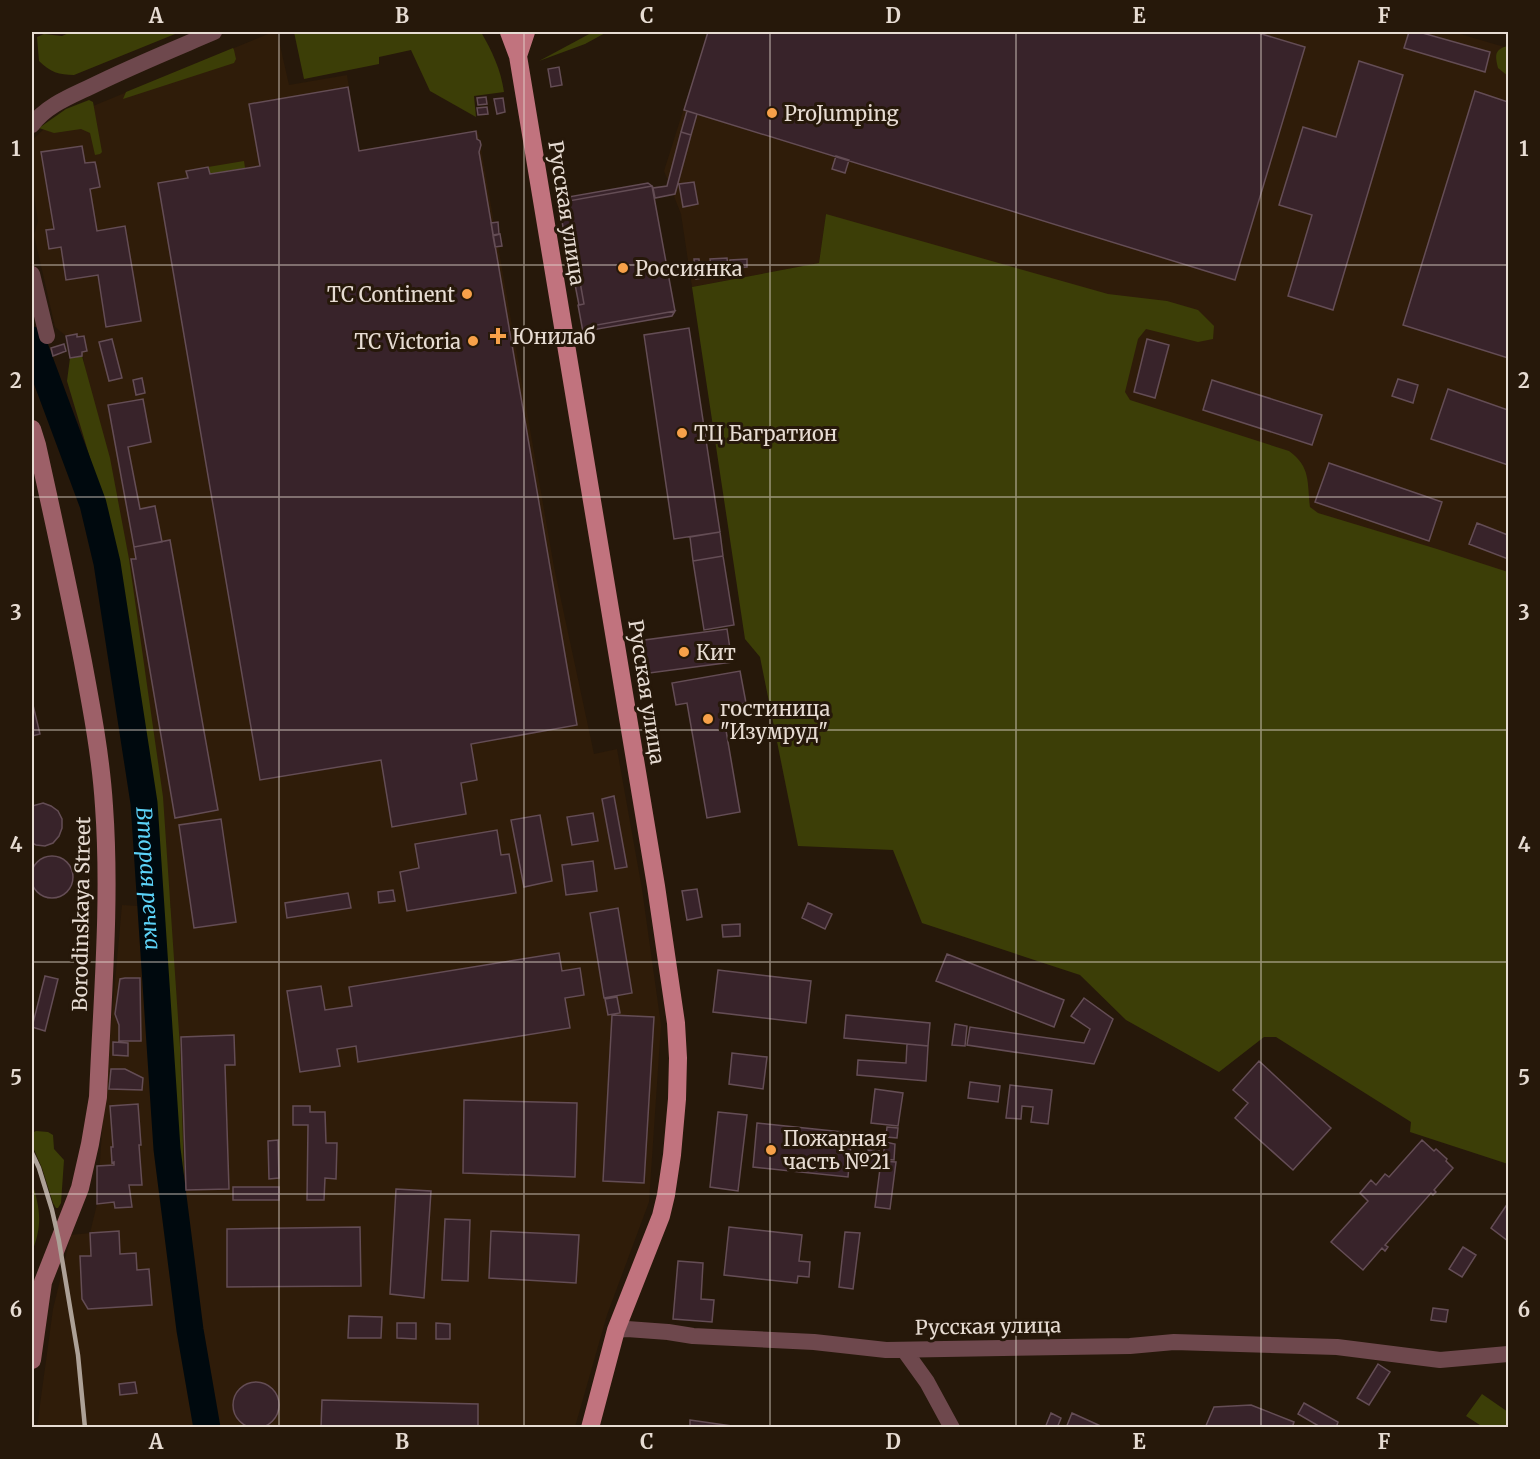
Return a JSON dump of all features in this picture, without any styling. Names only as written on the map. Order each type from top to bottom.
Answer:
[{"type":"main road","name":"Русская улица","points":[[509,32],[518,57],[655,876],[676,1023],[677,1099],[666,1196],[660,1219],[616,1330],[590,1428]]},
{"type":"main road","name":"Русская улица","points":[[518,57],[526,32]]},
{"type":"main road","name":"Borodinskaya Street","points":[[32,429],[73,609],[93,712],[104,805],[107,878],[107,938],[95,1117],[80,1188],[37,1283],[32,1358]]},
{"type":"street","points":[[32,125],[39,116],[62,101],[214,32]]},
{"type":"street","points":[[32,274],[47,336]]},
{"type":"street","name":"Русская улица","points":[[616,1330],[814,1342],[886,1350],[1130,1346],[1174,1342],[1337,1347],[1440,1360],[1509,1354]]},
{"type":"street","points":[[904,1350],[927,1382],[952,1428]]},
{"type":"shaded area","points":[[71,32],[180,32],[74,75],[55,72],[47,68],[39,61],[37,37],[44,34],[62,36]]},
{"type":"shaded area","points":[[277,32],[289,85],[347,75],[359,150],[478,131],[554,567],[594,754],[617,749],[642,889],[661,1025],[649,1202],[607,1315],[575,1427],[37,1427],[53,1309],[71,1235],[90,1233],[97,1204],[122,905],[171,908],[83,356],[70,358],[66,336],[55,327],[34,235],[38,221],[32,183],[32,140],[59,120]]},
{"type":"shaded area","points":[[294,32],[481,32],[496,61],[504,92],[474,96],[476,117],[430,91],[411,50],[379,57],[379,64],[304,79]]},
{"type":"shaded area","points":[[593,32],[607,32],[585,44],[539,61]]},
{"type":"shaded area","points":[[708,32],[1453,32],[1508,48],[1508,590],[1306,527],[1082,403],[826,214],[819,263],[692,287],[681,214],[664,171]]},
{"type":"shaded area","points":[[1508,46],[1508,76],[1498,68],[1496,57],[1500,49]]},
{"type":"shaded area","points":[[233,48],[236,59],[234,63],[123,99],[126,92]]},
{"type":"shaded area","points":[[89,100],[93,102],[102,152],[100,154],[95,155],[90,133],[81,129],[54,133],[39,128],[66,109]]},
{"type":"shaded area","points":[[244,161],[245,168],[210,174],[208,167]]},
{"type":"shaded area","points":[[826,214],[1108,294],[1167,301],[1198,310],[1214,326],[1213,339],[1198,342],[1146,329],[1138,339],[1125,392],[1130,400],[1289,451],[1305,469],[1310,507],[1318,513],[1508,572],[1508,1164],[1410,1132],[1411,1122],[1276,1037],[1264,1037],[1219,1072],[1126,1020],[1080,975],[922,923],[893,850],[798,846],[760,657],[745,639],[692,287],[819,263]]},
{"type":"shaded area","points":[[82,356],[110,458],[129,559],[163,797],[180,1047],[185,1210],[179,1206],[154,805],[115,559],[101,495],[67,381],[70,358]]},
{"type":"shaded area","points":[[36,1131],[53,1135],[54,1149],[64,1160],[61,1203],[58,1208],[53,1203],[32,1145],[32,1133]]},
{"type":"shaded area","points":[[32,1182],[37,1200],[39,1225],[32,1252]]},
{"type":"shaded area","points":[[1482,1394],[1508,1412],[1508,1427],[1483,1427],[1466,1416]]},
{"type":"building","points":[[708,32],[1255,32],[1305,47],[1235,280],[684,110]]},
{"type":"building","points":[[1409,32],[1419,32],[1490,52],[1485,72],[1404,48]]},
{"type":"building","points":[[1359,61],[1403,75],[1333,310],[1288,296],[1312,215],[1279,205],[1303,127],[1336,137]]},
{"type":"building","points":[[559,67],[562,85],[551,87],[548,69]]},
{"type":"building","points":[[348,87],[359,151],[476,131],[477,139],[480,141],[479,152],[577,725],[471,744],[477,780],[461,783],[466,814],[392,827],[381,760],[260,780],[158,183],[188,178],[186,171],[208,167],[210,174],[260,166],[249,104]]},
{"type":"building","points":[[1475,91],[1508,102],[1508,358],[1403,325]]},
{"type":"building","points":[[486,97],[487,104],[478,105],[477,98]]},
{"type":"building","points":[[503,98],[505,112],[497,114],[494,99]]},
{"type":"building","points":[[487,107],[488,114],[478,115],[477,108]]},
{"type":"building","points":[[687,111],[697,114],[691,135],[681,132]]},
{"type":"building","points":[[681,132],[691,135],[675,194],[655,198],[653,188],[667,186]]},
{"type":"building","points":[[82,146],[85,163],[95,162],[100,187],[90,189],[97,231],[125,226],[141,321],[106,327],[98,275],[66,280],[61,247],[49,249],[46,230],[54,229],[41,152]]},
{"type":"building","points":[[836,156],[849,160],[845,173],[832,169]]},
{"type":"building","points":[[694,182],[698,204],[683,207],[679,184]]},
{"type":"building","points":[[648,183],[652,186],[569,201],[568,197]]},
{"type":"building","name":"Россиянка","points":[[652,186],[675,311],[591,326],[592,330],[583,332],[578,305],[584,304],[571,232],[564,233],[558,198],[568,197],[569,201]]},
{"type":"building","points":[[498,222],[499,234],[493,235],[491,223]]},
{"type":"building","points":[[571,232],[584,304],[579,305],[565,233]]},
{"type":"building","points":[[500,234],[502,246],[495,247],[493,236]]},
{"type":"building","points":[[727,258],[728,266],[711,267],[710,259]]},
{"type":"building","points":[[694,259],[699,259],[700,272],[695,273]]},
{"type":"building","points":[[747,259],[747,267],[730,268],[730,260]]},
{"type":"building","points":[[708,272],[709,277],[696,279],[695,274]]},
{"type":"building","points":[[675,311],[672,316],[592,330],[591,326]]},
{"type":"building","name":"ТЦ Багратион","points":[[689,328],[720,532],[674,539],[644,335]]},
{"type":"building","points":[[77,334],[77,337],[84,336],[87,351],[82,352],[82,356],[70,358],[66,336]]},
{"type":"building","points":[[112,339],[122,378],[109,381],[99,342]]},
{"type":"building","points":[[1147,339],[1169,345],[1155,398],[1134,392]]},
{"type":"building","points":[[64,344],[66,351],[53,356],[51,348]]},
{"type":"building","points":[[142,378],[145,393],[136,395],[133,380]]},
{"type":"building","points":[[1398,379],[1418,385],[1413,403],[1392,396]]},
{"type":"building","points":[[1212,380],[1322,415],[1312,445],[1203,410]]},
{"type":"building","points":[[1448,389],[1508,410],[1508,465],[1431,439]]},
{"type":"building","points":[[143,399],[151,442],[128,447],[140,509],[155,506],[162,542],[134,547],[108,405]]},
{"type":"building","points":[[1329,463],[1442,502],[1429,541],[1315,502]]},
{"type":"building","points":[[1477,523],[1508,535],[1508,559],[1469,544]]},
{"type":"building","points":[[720,532],[723,556],[693,561],[690,537]]},
{"type":"building","points":[[170,540],[218,810],[175,818],[131,559],[136,559],[134,547]]},
{"type":"building","points":[[723,556],[734,625],[704,630],[693,561]]},
{"type":"building","name":"Кит","points":[[727,629],[732,662],[642,674],[637,641]]},
{"type":"building","points":[[740,671],[746,703],[722,707],[740,812],[707,818],[687,703],[676,705],[672,683]]},
{"type":"building","points":[[32,701],[40,734],[32,736]]},
{"type":"building","points":[[614,796],[627,867],[615,869],[602,799]]},
{"type":"building","points":[[43,803],[58,811],[62,819],[59,836],[53,843],[45,846],[32,843],[32,806]]},
{"type":"building","points":[[593,813],[598,841],[572,845],[567,817]]},
{"type":"building","points":[[540,815],[552,881],[524,887],[511,820]]},
{"type":"building","points":[[221,819],[236,922],[194,928],[179,825]]},
{"type":"building","points":[[497,830],[501,855],[509,854],[516,893],[407,911],[400,872],[419,868],[415,844]]},
{"type":"building","points":[[52,856],[67,862],[73,877],[67,892],[52,898],[37,892],[31,877],[37,862]]},
{"type":"building","points":[[593,861],[597,891],[566,895],[562,865]]},
{"type":"building","points":[[697,889],[702,917],[687,920],[682,891]]},
{"type":"building","points":[[393,890],[395,901],[379,903],[378,892]]},
{"type":"building","points":[[348,893],[351,908],[287,918],[285,903]]},
{"type":"building","points":[[808,903],[832,914],[825,929],[802,918]]},
{"type":"building","points":[[618,908],[632,993],[604,998],[590,913]]},
{"type":"building","points":[[740,924],[740,936],[723,937],[722,925]]},
{"type":"building","points":[[559,953],[562,971],[580,968],[584,995],[565,998],[570,1028],[358,1062],[356,1046],[337,1049],[340,1066],[300,1072],[287,991],[321,986],[325,1010],[352,1006],[349,987]]},
{"type":"building","points":[[947,954],[1064,1000],[1054,1027],[936,981]]},
{"type":"building","points":[[718,970],[811,981],[806,1023],[713,1012]]},
{"type":"building","points":[[45,976],[58,979],[45,1031],[32,1027]]},
{"type":"building","points":[[140,978],[141,1041],[119,1041],[119,1025],[115,1014],[120,979]]},
{"type":"building","points":[[617,997],[620,1013],[608,1015],[605,999]]},
{"type":"building","points":[[1084,998],[1113,1019],[1094,1064],[967,1045],[970,1027],[1084,1043],[1090,1029],[1071,1016]]},
{"type":"building","points":[[612,1015],[654,1017],[644,1183],[603,1181]]},
{"type":"building","points":[[846,1015],[930,1023],[928,1046],[844,1038]]},
{"type":"building","points":[[955,1024],[967,1026],[965,1046],[952,1045]]},
{"type":"building","points":[[234,1035],[235,1065],[225,1065],[229,1189],[186,1190],[181,1037]]},
{"type":"building","points":[[113,1042],[128,1043],[128,1056],[113,1055]]},
{"type":"building","points":[[907,1044],[928,1046],[926,1081],[857,1075],[858,1060],[906,1063]]},
{"type":"building","points":[[732,1053],[767,1057],[763,1089],[729,1084]]},
{"type":"building","points":[[1259,1061],[1331,1128],[1293,1170],[1235,1118],[1248,1103],[1233,1090]]},
{"type":"building","points":[[111,1069],[125,1069],[143,1078],[142,1090],[109,1089]]},
{"type":"building","points":[[970,1082],[1000,1086],[998,1102],[968,1098]]},
{"type":"building","points":[[1010,1085],[1052,1090],[1048,1124],[1031,1122],[1033,1107],[1022,1106],[1021,1119],[1006,1118]]},
{"type":"building","points":[[875,1089],[903,1093],[898,1126],[871,1123]]},
{"type":"building","points":[[464,1100],[577,1103],[575,1177],[463,1173]]},
{"type":"building","points":[[138,1104],[142,1185],[129,1185],[132,1207],[115,1208],[114,1202],[97,1204],[97,1166],[114,1165],[114,1162],[112,1163],[110,1106]]},
{"type":"building","points":[[293,1106],[310,1106],[310,1112],[325,1112],[326,1143],[337,1143],[336,1179],[325,1178],[324,1200],[307,1200],[308,1125],[293,1125]]},
{"type":"building","points":[[718,1112],[747,1115],[738,1191],[710,1187]]},
{"type":"building","points":[[757,1123],[852,1133],[848,1177],[753,1167]]},
{"type":"building","points":[[887,1127],[898,1128],[897,1138],[886,1137]]},
{"type":"building","points":[[278,1140],[279,1178],[269,1179],[268,1141]]},
{"type":"building","points":[[1422,1140],[1434,1151],[1436,1149],[1453,1168],[1434,1190],[1436,1192],[1433,1195],[1431,1193],[1385,1245],[1388,1247],[1385,1251],[1382,1248],[1363,1270],[1331,1242],[1368,1201],[1360,1193],[1371,1180],[1376,1185],[1385,1174],[1389,1177]]},
{"type":"building","points":[[885,1142],[895,1144],[894,1160],[883,1159]]},
{"type":"building","points":[[868,1150],[879,1151],[877,1167],[867,1166]]},
{"type":"building","points":[[881,1161],[896,1162],[890,1209],[875,1207]]},
{"type":"building","points":[[233,1187],[279,1187],[279,1200],[233,1200]]},
{"type":"building","points":[[396,1189],[431,1191],[424,1298],[390,1294]]},
{"type":"building","points":[[1508,1203],[1508,1241],[1491,1228]]},
{"type":"building","points":[[445,1219],[470,1220],[468,1281],[442,1280]]},
{"type":"building","points":[[360,1227],[361,1286],[227,1287],[227,1229]]},
{"type":"building","points":[[729,1227],[802,1235],[799,1261],[810,1262],[809,1277],[798,1276],[797,1283],[724,1275]]},
{"type":"building","points":[[119,1231],[120,1254],[136,1253],[137,1270],[149,1269],[152,1305],[88,1309],[82,1299],[80,1256],[91,1256],[90,1233]]},
{"type":"building","points":[[491,1231],[579,1235],[576,1283],[489,1278]]},
{"type":"building","points":[[845,1232],[860,1233],[853,1289],[839,1287]]},
{"type":"building","points":[[1463,1247],[1476,1255],[1462,1277],[1449,1269]]},
{"type":"building","points":[[678,1261],[703,1263],[701,1299],[714,1300],[712,1322],[673,1319]]},
{"type":"building","points":[[1433,1308],[1448,1310],[1446,1322],[1431,1320]]},
{"type":"building","points":[[349,1316],[382,1317],[381,1338],[348,1338]]},
{"type":"building","points":[[397,1323],[416,1323],[416,1339],[397,1338]]},
{"type":"building","points":[[436,1323],[450,1324],[450,1339],[436,1339]]},
{"type":"building","points":[[1378,1364],[1390,1372],[1369,1405],[1357,1398]]},
{"type":"building","points":[[135,1382],[137,1393],[120,1395],[119,1384]]},
{"type":"building","points":[[256,1382],[272,1389],[279,1405],[272,1421],[256,1428],[240,1421],[233,1405],[240,1389]]},
{"type":"building","points":[[322,1400],[478,1404],[478,1428],[321,1428]]},
{"type":"building","points":[[1304,1403],[1338,1422],[1336,1428],[1322,1428],[1298,1414]]},
{"type":"building","points":[[1251,1405],[1294,1422],[1292,1428],[1205,1428],[1214,1407]]},
{"type":"building","points":[[1051,1413],[1061,1418],[1057,1428],[1045,1428]]},
{"type":"building","points":[[1072,1413],[1105,1428],[1066,1428]]},
{"type":"building","points":[[690,1420],[746,1428],[690,1428]]},
{"type":"waterway","name":"Вторая речка","points":[[32,340],[93,504],[107,563],[144,803],[167,1149],[190,1330],[207,1428]]},
{"type":"railway","points":[[32,1153],[52,1210],[59,1241],[78,1355],[85,1428]]},
{"type":"place","name":"ProJumping","points":[[772,113]]},
{"type":"place","name":"Россиянка","points":[[623,268]]},
{"type":"place","name":"TC Continent","points":[[467,294]]},
{"type":"place","name":"Юнилаб","points":[[498,336]]},
{"type":"place","name":"TC Victoria","points":[[473,341]]},
{"type":"place","name":"ТЦ Багратион","points":[[682,433]]},
{"type":"place","name":"Кит","points":[[684,652]]},
{"type":"place","name":"гостиница \"Изумруд\"","points":[[708,719]]},
{"type":"place","name":"Пожарная часть №21","points":[[771,1150]]}]
